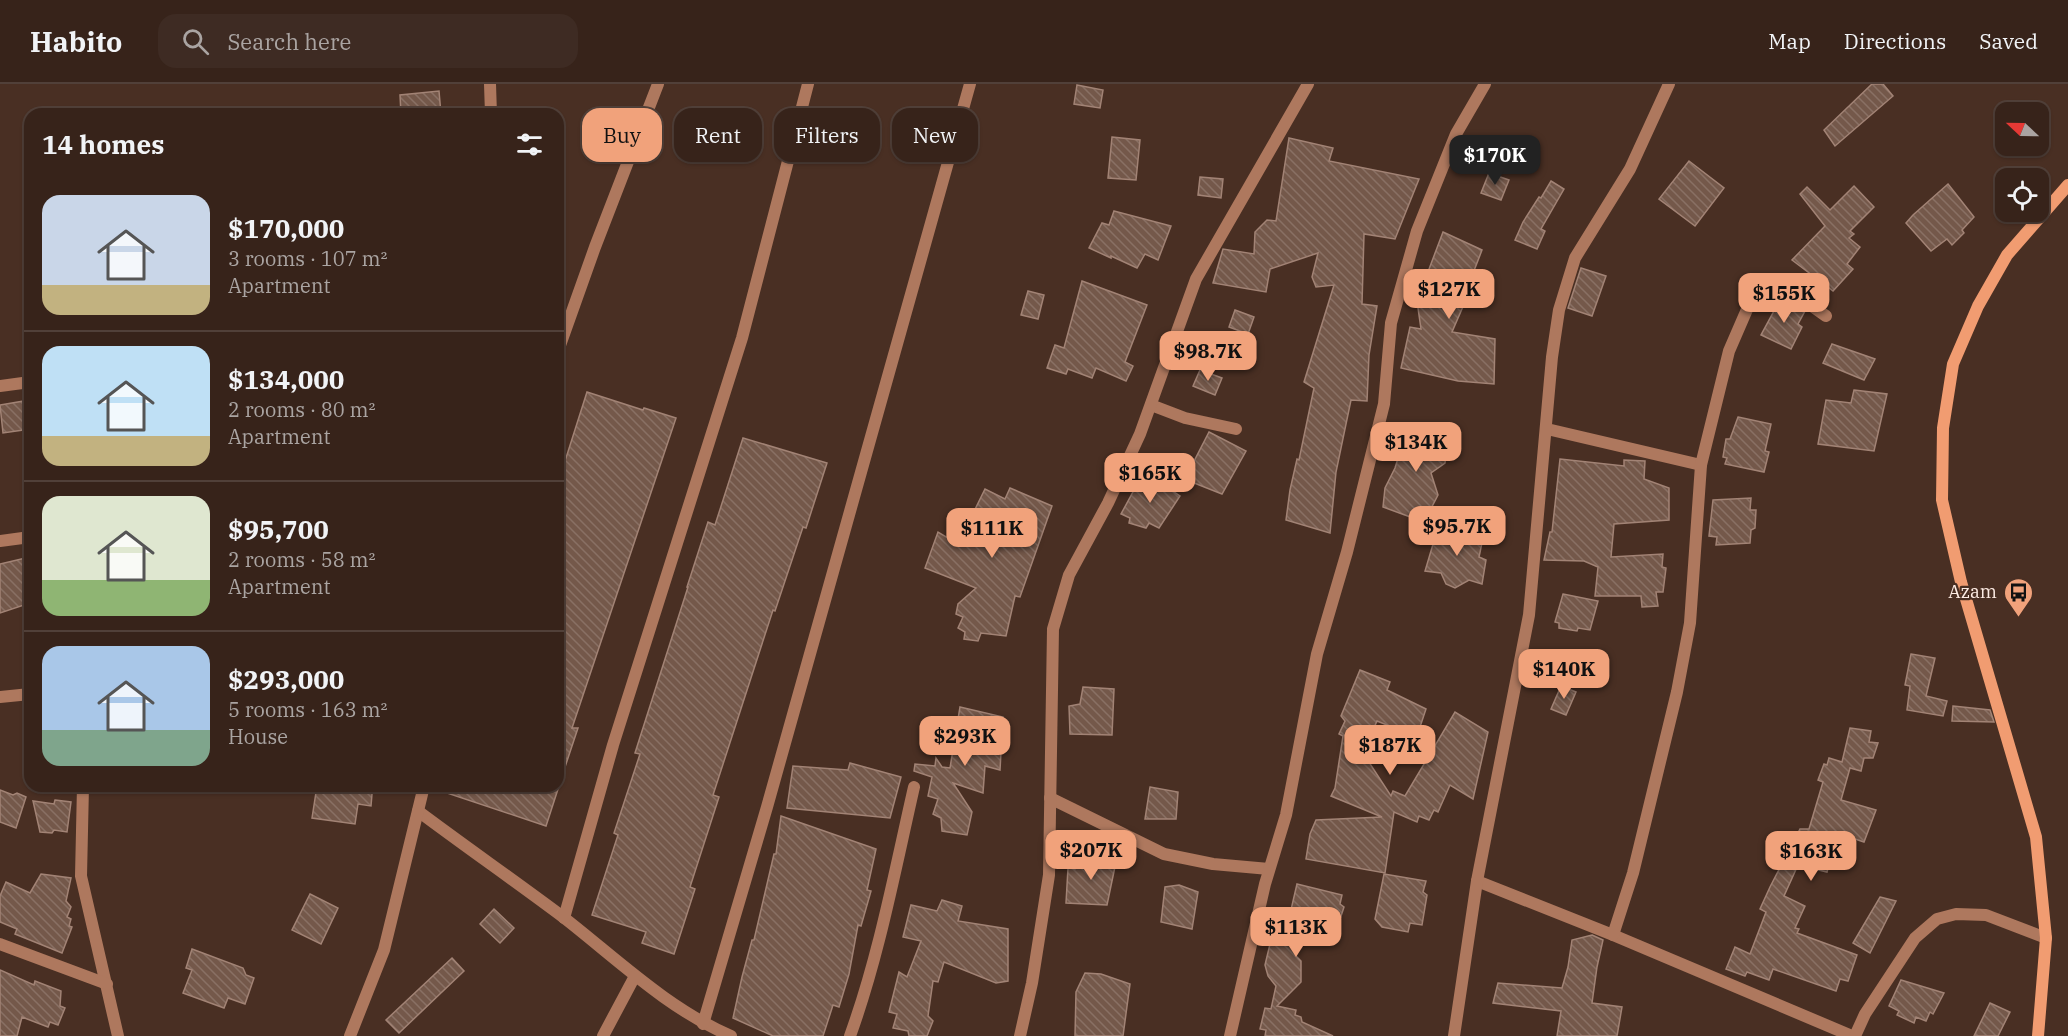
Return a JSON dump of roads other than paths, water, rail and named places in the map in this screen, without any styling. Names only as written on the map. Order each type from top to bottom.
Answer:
[{"type":"main road","points":[[2038,1036],[2046,938],[2036,837],[1961,582],[1942,500],[1943,428],[1953,364],[1978,306],[2007,255],[2068,185]]},
{"type":"street","points":[[490,84],[491,108]]},
{"type":"street","points":[[564,334],[658,84]]},
{"type":"street","points":[[564,918],[613,745],[742,338],[808,84]]},
{"type":"street","points":[[703,1024],[767,807],[970,84]]},
{"type":"street","points":[[1020,1036],[1032,983],[1049,875],[1053,629],[1069,574],[1108,503],[1140,434],[1196,279],[1308,84]]},
{"type":"street","points":[[1230,1036],[1269,870],[1286,815],[1317,654],[1347,552],[1384,404],[1391,323],[1422,221],[1456,134],[1485,84]]},
{"type":"street","points":[[1454,1036],[1477,881],[1529,615],[1552,357],[1559,310],[1575,258],[1630,169],[1668,84]]},
{"type":"street","points":[[1613,935],[1633,873],[1677,692],[1690,623],[1701,465],[1729,351],[1755,291],[1764,281],[1781,284],[1826,316]]},
{"type":"street","points":[[0,386],[24,383]]},
{"type":"street","points":[[1151,405],[1185,418],[1236,429]]},
{"type":"street","points":[[1547,429],[1701,465]]},
{"type":"street","points":[[0,541],[24,538]]},
{"type":"street","points":[[0,697],[24,695]]},
{"type":"street","points":[[850,1036],[860,1008],[883,921],[915,787]]},
{"type":"street","points":[[83,792],[81,876],[118,1036]]},
{"type":"street","points":[[350,1036],[384,950],[423,792]]},
{"type":"street","points":[[1050,798],[1164,854],[1213,864],[1269,870]]},
{"type":"street","points":[[418,811],[564,918],[635,976],[703,1024],[731,1036]]},
{"type":"street","points":[[1477,881],[1613,935],[1853,1036],[1915,938],[1937,919],[1956,914],[1986,915],[2046,938]]},
{"type":"street","points":[[0,944],[107,984]]},
{"type":"street","points":[[603,1036],[635,976]]},
{"type":"place","name":"Azam","points":[[2018,618]]}]
